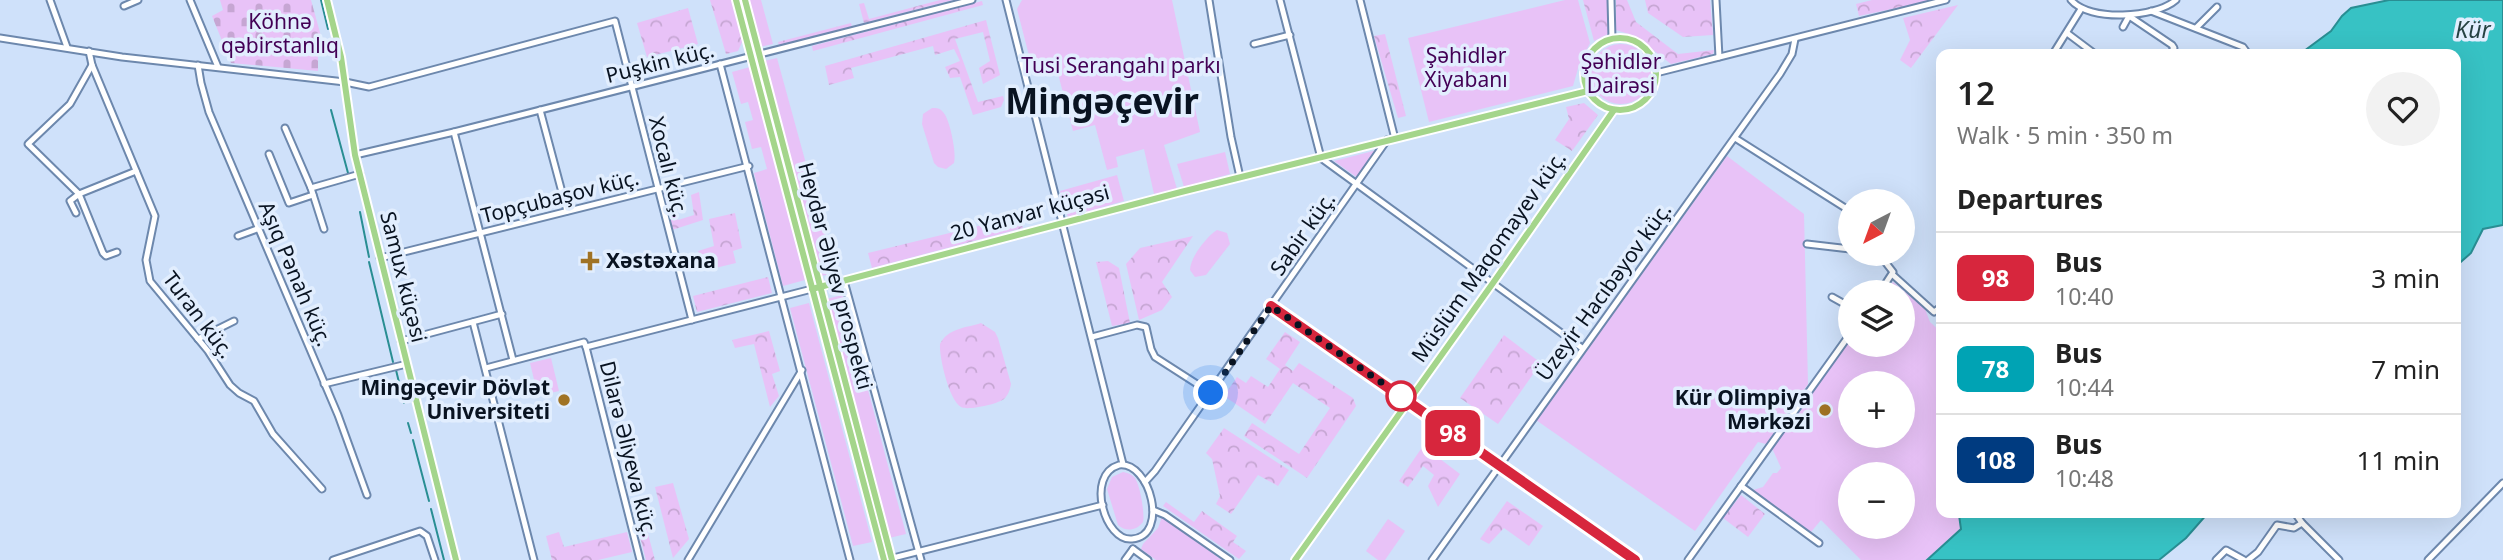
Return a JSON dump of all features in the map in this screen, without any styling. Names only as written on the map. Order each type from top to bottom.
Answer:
[{"type":"main road","name":"Samux küçəsi","points":[[327,0],[341,57],[355,155],[456,560]]},
{"type":"main road","name":"Heydər Əliyev prospekti","points":[[736,0],[755,55],[820,287],[889,560]]},
{"type":"main road","name":"Heydər Əliyev prospekti","points":[[745,0],[755,55],[811,289],[889,560]]},
{"type":"main road","points":[[1612,38],[1633,40],[1645,48],[1653,60],[1656,73],[1654,87],[1646,99],[1628,109],[1614,110],[1596,101],[1588,91],[1584,73],[1586,61],[1592,51],[1612,38]]},
{"type":"main road","name":"20 Yanvar küçəsi","points":[[811,289],[1240,177],[1588,91]]},
{"type":"main road","name":"Müslüm Maqomayev küç.","points":[[1295,560],[1614,110]]},
{"type":"street","points":[[50,0],[66,47]]},
{"type":"street","points":[[124,6],[138,0]]},
{"type":"street","points":[[190,0],[218,67]]},
{"type":"street","name":"Puşkin küç.","points":[[355,155],[972,0]]},
{"type":"street","points":[[1006,0],[1123,464]]},
{"type":"street","points":[[1209,0],[1240,177]]},
{"type":"street","points":[[1280,0],[1321,158],[1582,348]]},
{"type":"street","points":[[1360,0],[1394,135]]},
{"type":"street","points":[[1611,0],[1612,38]]},
{"type":"street","points":[[1716,0],[1719,57]]},
{"type":"street","points":[[1656,73],[1946,0]]},
{"type":"street","points":[[2071,0],[2081,9],[2129,16],[2169,6],[2176,0]]},
{"type":"street","points":[[2196,28],[2217,7]]},
{"type":"street","points":[[2056,49],[2081,9]]},
{"type":"street","points":[[2151,11],[2244,49]]},
{"type":"street","points":[[2123,27],[2129,16]]},
{"type":"street","points":[[2129,16],[2172,45],[2173,49]]},
{"type":"street","name":"Xocalı küç.","points":[[345,82],[378,86],[615,22],[692,320]]},
{"type":"street","points":[[2067,33],[2088,49]]},
{"type":"street","points":[[1254,44],[1290,35]]},
{"type":"street","points":[[0,38],[345,82]]},
{"type":"street","name":"Üzeyir Hacıbəyov küç.","points":[[1432,560],[1735,138],[1790,59],[1795,48],[1795,39]]},
{"type":"street","name":"Turan küç.","points":[[89,51],[92,65],[156,220],[146,260],[150,281],[198,339],[230,385],[254,401],[273,434],[323,489]]},
{"type":"street","points":[[720,64],[749,166],[850,560]]},
{"type":"street","points":[[92,65],[66,108],[28,144],[79,194],[103,253],[106,256],[117,252]]},
{"type":"street","name":"Aşıq Pənah küç.","points":[[198,65],[209,112],[324,384],[367,495]]},
{"type":"street","points":[[540,110],[567,211]]},
{"type":"street","points":[[285,128],[312,191],[324,229]]},
{"type":"street","points":[[454,132],[513,360]]},
{"type":"street","points":[[1735,138],[1838,203]]},
{"type":"street","name":"Sabir küç.","points":[[1145,482],[1211,393],[1387,140]]},
{"type":"street","points":[[269,154],[289,202],[360,174]]},
{"type":"street","name":"Topçubaşov küç.","points":[[380,258],[749,166]]},
{"type":"street","points":[[76,212],[70,201],[79,194],[136,171]]},
{"type":"street","points":[[238,236],[257,229]]},
{"type":"street","points":[[1807,244],[1838,248]]},
{"type":"street","points":[[1889,266],[1893,275],[1934,312],[1936,311]]},
{"type":"street","points":[[1889,280],[1893,275]]},
{"type":"street","points":[[845,281],[921,560]]},
{"type":"street","name":"20 Yanvar küçəsi","points":[[486,368],[584,342],[586,347],[811,289]]},
{"type":"street","points":[[1832,298],[1838,301]]},
{"type":"street","points":[[1271,306],[1635,560]]},
{"type":"street","points":[[401,341],[502,314]]},
{"type":"street","points":[[198,339],[233,321]]},
{"type":"street","points":[[473,322],[534,560]]},
{"type":"street","points":[[1092,337],[1143,325],[1146,327],[1155,357],[1211,393]]},
{"type":"street","name":"Dilarə Əliyeva küç.","points":[[586,347],[640,560]]},
{"type":"street","points":[[1688,560],[1838,351]]},
{"type":"street","points":[[324,384],[407,364]]},
{"type":"street","points":[[688,560],[802,370]]},
{"type":"street","points":[[1123,464],[1137,470],[1145,482],[1153,510],[1151,527],[1143,536],[1131,540],[1124,538],[1113,530],[1103,505],[1100,487],[1102,478],[1112,467],[1123,464]]},
{"type":"street","points":[[2428,560],[2503,483]]},
{"type":"street","points":[[1741,486],[1819,543]]},
{"type":"street","points":[[889,560],[1103,505]]},
{"type":"street","points":[[1153,510],[1165,515],[1230,560]]},
{"type":"street","points":[[2298,518],[2339,560]]},
{"type":"street","points":[[2216,560],[2226,550],[2246,560],[2258,552],[2277,525],[2294,528],[2302,523]]},
{"type":"street","points":[[333,560],[424,531],[435,560]]},
{"type":"street","points":[[1131,540],[1133,549],[1148,560]]},
{"type":"street","points":[[1125,560],[1133,549]]},
{"type":"green space","name":"Köhnə qəbirstanlıq","points":[[220,0],[311,0],[324,47],[318,47],[318,71],[231,63],[212,16],[223,10]]},
{"type":"green space","points":[[710,0],[732,0],[743,40],[738,51],[726,54]]},
{"type":"green space","points":[[748,0],[761,0],[773,44],[760,47]]},
{"type":"green space","points":[[940,0],[953,0],[864,23],[859,4],[864,3],[869,19]]},
{"type":"green space","name":"Tusi Serangahı parkı","points":[[1022,0],[1172,0],[1200,132],[1164,145],[1177,189],[1154,194],[1144,149],[1116,157],[1118,167],[1107,170],[1095,125],[1073,131],[1057,70],[1034,75],[1017,9]]},
{"type":"green space","name":"Şəhidlər Xiyabanı","points":[[1565,0],[1578,0],[1590,43],[1579,65],[1573,86],[1429,122],[1408,38]]},
{"type":"green space","points":[[1583,0],[1607,0],[1610,33],[1594,41]]},
{"type":"green space","points":[[1616,0],[1627,0],[1636,22],[1678,54],[1714,50],[1713,54],[1671,64],[1635,36],[1616,30]]},
{"type":"green space","points":[[1645,0],[1710,0],[1713,35],[1683,37],[1648,13]]},
{"type":"green space","points":[[1872,0],[1934,0],[1859,16],[1856,4]]},
{"type":"green space","points":[[982,1],[983,5],[813,51],[812,46]]},
{"type":"green space","points":[[1958,5],[1911,68],[1900,60],[1910,40],[1903,18]]},
{"type":"green space","points":[[688,8],[698,44],[647,57],[637,23]]},
{"type":"green space","points":[[986,20],[1000,75],[983,84],[979,68],[990,61],[983,32],[955,39],[978,102],[1003,96],[1001,107],[973,115],[960,77],[950,78],[945,67],[960,61],[954,49],[935,55],[933,46],[851,68],[854,78],[829,85],[825,66]]},
{"type":"green space","points":[[851,23],[852,27],[779,45],[778,42]]},
{"type":"green space","points":[[1385,34],[1406,116],[1398,118],[1374,36]]},
{"type":"green space","name":"Şəhidlər Dairəsi","points":[[1621,44],[1638,49],[1646,57],[1651,74],[1646,91],[1638,99],[1621,104],[1604,99],[1596,91],[1591,74],[1596,57],[1604,49]]},
{"type":"green space","points":[[777,58],[836,273],[821,276],[764,61]]},
{"type":"green space","points":[[750,67],[805,280],[783,286],[754,173],[767,169],[761,147],[752,149],[745,122],[753,120],[748,102],[741,104],[732,72]]},
{"type":"green space","points":[[1584,103],[1598,115],[1572,151],[1555,140],[1569,119],[1566,107]]},
{"type":"green space","points":[[932,108],[938,108],[946,116],[952,137],[954,163],[946,169],[934,163],[922,124],[923,114]]},
{"type":"green space","points":[[1385,148],[1362,181],[1334,161]]},
{"type":"green space","points":[[1225,152],[1230,174],[1184,187],[1177,164]]},
{"type":"green space","points":[[1727,156],[1804,214],[1808,384],[1766,444],[1758,442],[1695,531],[1536,420]]},
{"type":"green space","points":[[1117,175],[1124,201],[1068,217],[1060,191]]},
{"type":"green space","points":[[661,191],[668,191],[678,220],[694,215],[691,195],[699,192],[703,220],[672,230]]},
{"type":"green space","points":[[735,213],[742,248],[733,251],[736,263],[707,270],[698,251],[714,246],[709,219]]},
{"type":"green space","points":[[1019,216],[1023,228],[872,268],[868,253]]},
{"type":"green space","points":[[1217,230],[1227,233],[1230,244],[1206,275],[1195,277],[1190,270],[1193,260]]},
{"type":"green space","points":[[1193,236],[1162,282],[1172,297],[1162,310],[1139,320],[1126,264],[1140,248]]},
{"type":"green space","points":[[1108,261],[1119,268],[1130,323],[1112,326],[1096,262]]},
{"type":"green space","points":[[768,277],[772,293],[697,312],[693,296]]},
{"type":"green space","points":[[843,295],[906,534],[889,538],[826,299]]},
{"type":"green space","name":"Kür Olimpiya Mərkəzi","points":[[1915,301],[1925,309],[1930,322],[1936,327],[1936,518],[1959,518],[1962,529],[1927,560],[1861,560],[1840,539],[1915,539],[1915,462],[1838,462],[1838,537],[1821,520],[1811,532],[1753,490],[1763,487],[1773,473],[1777,473],[1781,468],[1772,448],[1838,357],[1915,357]]},
{"type":"green space","points":[[809,303],[872,542],[853,546],[790,308]]},
{"type":"green space","points":[[981,323],[995,332],[998,338],[1011,384],[1010,390],[1001,401],[964,408],[957,403],[949,387],[940,344],[953,332]]},
{"type":"green space","points":[[769,331],[780,371],[772,374],[779,396],[770,407],[754,344],[735,348],[732,340]]},
{"type":"green space","points":[[1285,332],[1300,342],[1285,365],[1293,371],[1299,363],[1353,398],[1356,406],[1307,478],[1244,436],[1252,423],[1299,454],[1330,408],[1293,383],[1265,424],[1224,396],[1237,377],[1246,383],[1251,376],[1268,387],[1280,369],[1266,359]]},
{"type":"green space","points":[[1504,335],[1541,363],[1498,424],[1460,398]]},
{"type":"green space","points":[[551,358],[559,391],[538,396],[530,363]]},
{"type":"green space","points":[[1224,428],[1289,470],[1278,486],[1258,475],[1231,514],[1216,504],[1220,496],[1212,459],[1206,453]]},
{"type":"green space","points":[[1423,446],[1460,474],[1438,507],[1428,486],[1434,475],[1423,466],[1408,487],[1399,481]]},
{"type":"green space","points":[[1123,472],[1136,480],[1143,506],[1143,522],[1131,530],[1118,525],[1107,489],[1112,477]]},
{"type":"green space","points":[[673,483],[689,539],[673,558],[655,487]]},
{"type":"green space","points":[[1741,495],[1765,514],[1748,537],[1723,518]]},
{"type":"green space","points":[[639,500],[655,560],[646,560],[631,502]]},
{"type":"green space","points":[[1507,501],[1543,526],[1529,546],[1504,528],[1489,544],[1480,539]]},
{"type":"green space","points":[[1166,502],[1194,522],[1202,511],[1237,536],[1233,542],[1246,551],[1239,559],[1163,506]]},
{"type":"green space","points":[[1162,517],[1222,560],[1156,560],[1141,549],[1158,528]]},
{"type":"green space","points":[[1388,519],[1405,531],[1385,560],[1378,560],[1366,551]]},
{"type":"green space","points":[[559,532],[564,547],[627,532],[632,552],[598,560],[552,560],[546,536]]},
{"type":"water","name":"Kür","points":[[2389,0],[2503,0],[2503,225],[2483,229],[2471,253],[2461,262],[2461,49],[2307,49],[2331,31],[2351,8]]},
{"type":"water","points":[[1959,518],[2204,518],[2186,538],[2159,560],[1927,560],[1961,529]]},
{"type":"waterway","points":[[321,0],[328,29]]},
{"type":"waterway","points":[[331,110],[348,173]]},
{"type":"waterway","points":[[360,212],[369,257]]},
{"type":"waterway","points":[[369,262],[393,362]]},
{"type":"waterway","points":[[396,370],[404,403]]},
{"type":"waterway","points":[[408,423],[411,433]]},
{"type":"waterway","points":[[413,440],[429,501]]},
{"type":"waterway","points":[[431,509],[444,560]]},
{"type":"bus line","name":"98","points":[[1271,306],[1635,560]]},
{"type":"place","name":"Xəstəxana","points":[[590,261]]},
{"type":"place","name":"Mingəçevir Dövlət Universiteti","points":[[564,400]]},
{"type":"place","name":"Kür Olimpiya Mərkəzi","points":[[1825,410]]},
{"type":"district","name":"Mingəçevir","points":[[1102,102]]},
{"type":"route","points":[[1211,393],[1271,306],[1401,396]]}]
